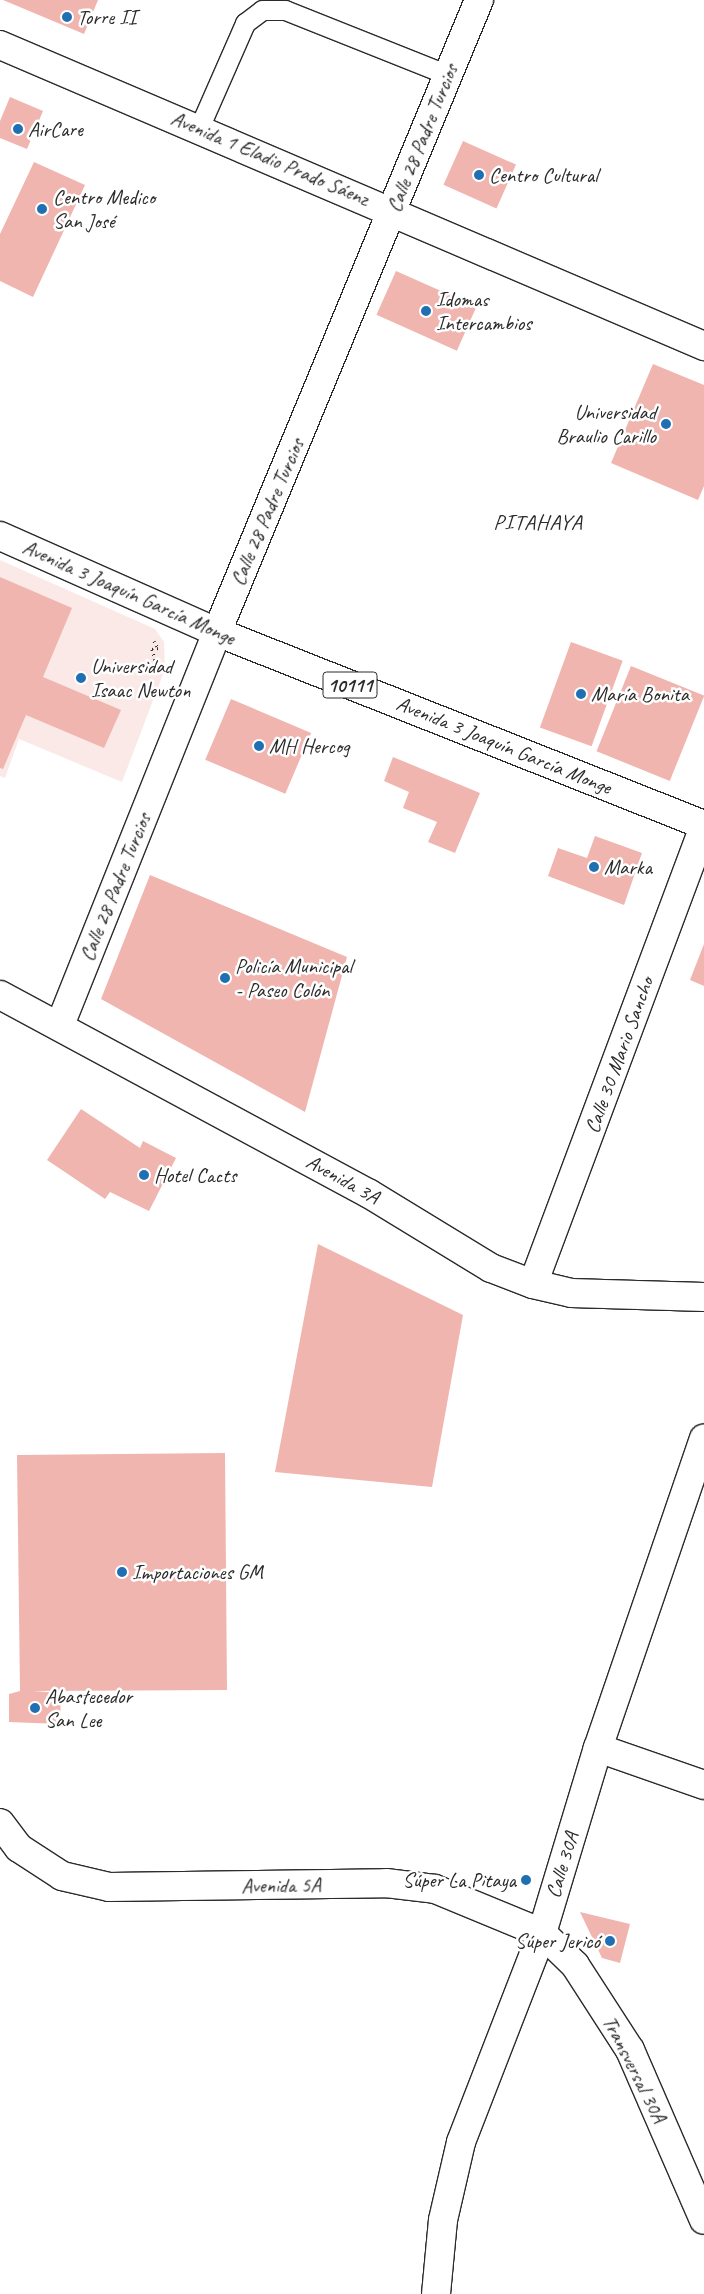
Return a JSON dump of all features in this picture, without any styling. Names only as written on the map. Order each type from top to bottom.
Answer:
[{"type":"main road","name":"Calle 28 Padre Turcios","points":[[60,1025],[217,632],[393,210],[478,0]]},
{"type":"main road","name":"Avenida 1 Eladio Prado Sáenz","points":[[0,44],[393,210],[704,346]]},
{"type":"main road","name":"Avenida 3 Joaquín García Monge","points":[[0,536],[217,632],[704,825]]},
{"type":"main road","name":"Calle 30 Mario Sancho","points":[[533,1284],[704,825]]},
{"type":"main road","name":"Avenida 3A","points":[[0,995],[60,1025],[368,1193],[491,1268],[533,1284],[571,1293],[704,1298]]},
{"type":"main road","name":"Calle 30A","points":[[436,2294],[443,2220],[461,2142],[542,1933],[598,1748],[704,1439]]},
{"type":"main road","points":[[598,1748],[704,1785]]},
{"type":"main road","name":"Avenida 5A","points":[[0,1823],[19,1848],[62,1876],[109,1886],[386,1884],[435,1888],[542,1933]]},
{"type":"main road","name":"Transversal 30A","points":[[542,1933],[575,1965],[630,2050],[704,2220]]},
{"type":"lane","points":[[199,128],[245,23],[262,10],[285,10],[448,75]]},
{"type":"path","points":[[152,650],[159,673]]},
{"type":"shaded area","name":"Universidad Isaac Newton","points":[[0,560],[155,629],[164,642],[165,669],[122,782],[19,739],[5,778],[0,776]]},
{"type":"building","name":"Torre II","points":[[3,0],[98,0],[84,34]]},
{"type":"building","name":"AirCare","points":[[10,97],[43,111],[27,149],[0,138],[0,121]]},
{"type":"building","name":"Centro Cultural","points":[[463,141],[516,165],[496,208],[443,185]]},
{"type":"building","name":"Centro Medico San José","points":[[34,162],[85,185],[33,297],[0,281],[0,234]]},
{"type":"building","name":"Idomas Intercambios","points":[[396,271],[476,307],[457,351],[376,315]]},
{"type":"building","name":"Universidad Braulio Carillo","points":[[653,364],[704,385],[704,486],[698,500],[611,463]]},
{"type":"building","points":[[0,577],[72,608],[43,677],[121,710],[104,748],[26,715],[3,769],[0,768]]},
{"type":"building","name":"María Bonita","points":[[571,642],[623,661],[592,746],[540,728]]},
{"type":"building","points":[[631,666],[704,695],[670,781],[597,751]]},
{"type":"building","name":"MH Hercog","points":[[231,699],[311,733],[285,794],[205,760]]},
{"type":"building","points":[[393,757],[480,793],[455,853],[428,842],[437,822],[403,808],[409,792],[384,781]]},
{"type":"building","name":"Marka","points":[[595,836],[642,853],[624,905],[548,876],[558,848],[587,858]]},
{"type":"building","name":"Policía Municipal - Paseo Colón","points":[[150,875],[347,957],[305,1112],[101,999]]},
{"type":"building","points":[[704,944],[704,986],[690,980]]},
{"type":"building","points":[[81,1109],[140,1148],[143,1141],[176,1158],[149,1211],[110,1192],[105,1199],[47,1160]]},
{"type":"building","points":[[318,1244],[463,1315],[432,1487],[275,1472]]},
{"type":"building","name":"Importaciones GM","points":[[225,1453],[227,1690],[33,1691],[61,1693],[60,1724],[9,1722],[9,1694],[20,1691],[17,1455]]},
{"type":"building","name":"Súper Jericó","points":[[580,1912],[630,1924],[620,1963],[602,1958]]},
{"type":"place","name":"Torre II","points":[[67,17]]},
{"type":"place","name":"AirCare","points":[[18,129]]},
{"type":"place","name":"Centro Cultural","points":[[479,175]]},
{"type":"place","name":"Centro Medico San José","points":[[42,209]]},
{"type":"place","name":"Idomas Intercambios","points":[[426,311]]},
{"type":"place","name":"Universidad Braulio Carillo","points":[[666,424]]},
{"type":"place","name":"Universidad Isaac Newton","points":[[81,678]]},
{"type":"place","name":"María Bonita","points":[[581,694]]},
{"type":"place","name":"MH Hercog","points":[[259,746]]},
{"type":"place","name":"Marka","points":[[594,867]]},
{"type":"place","name":"Policía Municipal - Paseo Colón","points":[[225,978]]},
{"type":"place","name":"Hotel Cacts","points":[[144,1175]]},
{"type":"place","name":"Importaciones GM","points":[[122,1572]]},
{"type":"place","name":"Abastecedor San Lee","points":[[35,1708]]},
{"type":"place","name":"Súper La Pitaya","points":[[526,1880]]},
{"type":"place","name":"Súper Jericó","points":[[610,1941]]},
{"type":"district","name":"PITAHAYA","points":[[538,523]]}]
